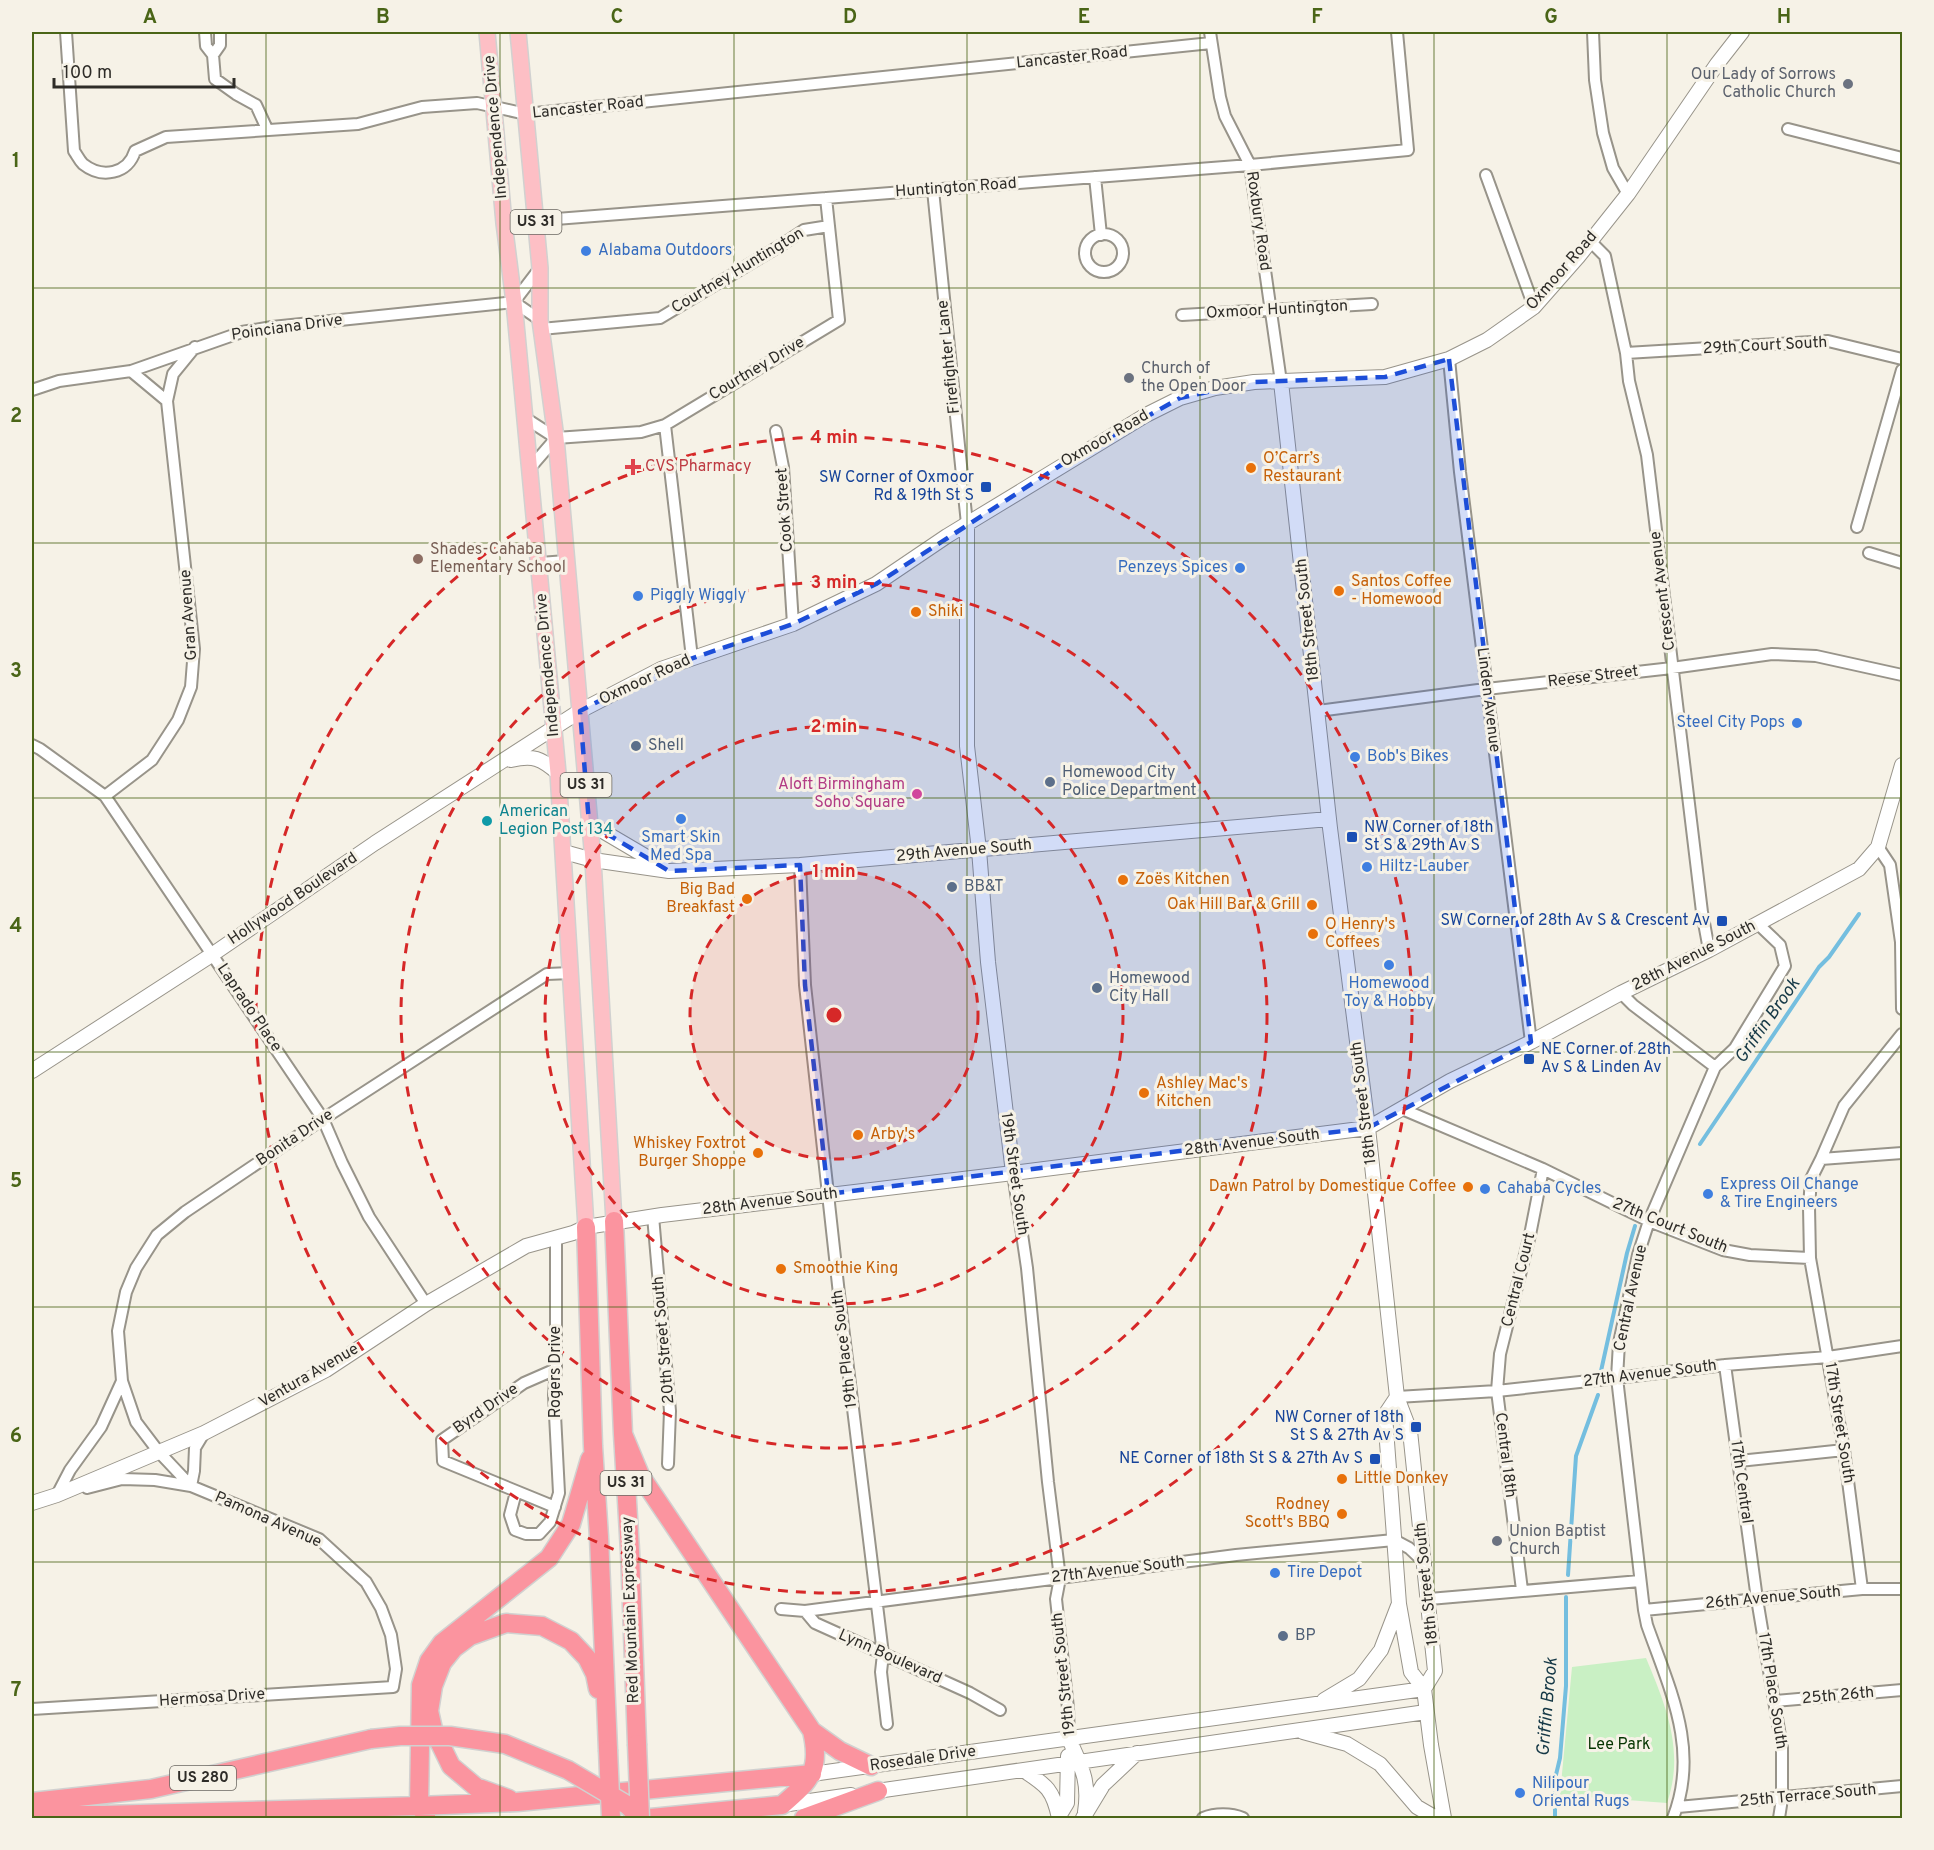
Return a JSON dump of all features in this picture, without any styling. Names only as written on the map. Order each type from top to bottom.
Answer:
[{"type":"highway","name":"Red Mountain Expressway","points":[[614,1221],[640,1818]]},
{"type":"highway","name":"Red Mountain Expressway","points":[[586,1227],[593,1446],[611,1818]]},
{"type":"highway","points":[[623,1434],[640,1475],[812,1731],[817,1752],[812,1774],[799,1791],[782,1805]]},
{"type":"highway","points":[[424,1812],[420,1685],[429,1661],[442,1643],[549,1558],[573,1521],[593,1446]]},
{"type":"highway","points":[[517,1802],[476,1787],[451,1766],[433,1729],[429,1711],[433,1686],[442,1663],[454,1648],[470,1636],[506,1623],[542,1626],[571,1641],[587,1658],[595,1674],[607,1731]]},
{"type":"highway","points":[[812,1731],[840,1751],[871,1766]]},
{"type":"highway","name":"US 280","points":[[32,1802],[151,1789],[371,1739],[400,1736],[450,1736],[505,1744],[568,1770],[627,1805],[640,1818]]},
{"type":"highway","name":"Rosedale Drive","points":[[32,1815],[424,1812],[812,1774]]},
{"type":"highway","points":[[804,1818],[878,1791]]},
{"type":"highway","name":"Rosedale Drive","points":[[651,1818],[782,1805]]},
{"type":"main road","name":"Independence Drive","points":[[487,32],[504,223],[540,563],[558,773],[586,1227]]},
{"type":"main road","name":"Independence Drive","points":[[518,32],[540,268],[541,325],[556,438],[593,860],[614,1221]]},
{"type":"main road","name":"Oxmoor Road","points":[[554,728],[580,711],[662,669],[793,624],[876,584],[967,524],[1097,444],[1180,398],[1215,388],[1254,382],[1384,377],[1449,358],[1487,340],[1534,307],[1578,257],[1628,194],[1717,64],[1742,32]]},
{"type":"main road","name":"18th Street South","points":[[1281,382],[1329,819],[1368,1128],[1397,1397],[1410,1431],[1425,1563],[1435,1671],[1424,1689],[1444,1818]]},
{"type":"main road","name":"19th Street South","points":[[967,524],[967,746],[979,850],[988,962],[1013,1173]]},
{"type":"main road","name":"Hollywood Boulevard","points":[[32,1071],[213,954],[375,843],[554,728]]},
{"type":"main road","points":[[497,764],[526,756],[547,762],[558,773]]},
{"type":"main road","points":[[1878,847],[1902,765]]},
{"type":"main road","name":"29th Avenue South","points":[[564,852],[593,860],[669,871],[800,865],[1329,819]]},
{"type":"main road","points":[[589,823],[669,871]]},
{"type":"main road","name":"28th Avenue South","points":[[586,1227],[653,1216],[1368,1128],[1450,1081],[1709,950],[1859,869],[1878,847]]},
{"type":"main road","name":"Ventura Avenue","points":[[57,1495],[204,1433],[326,1370],[426,1304],[526,1246],[586,1227]]},
{"type":"main road","points":[[1397,1397],[1385,1414],[1399,1604],[1411,1672],[1424,1689]]},
{"type":"main road","points":[[32,1503],[57,1495]]},
{"type":"main road","points":[[1317,1704],[1359,1679],[1381,1650],[1399,1604]]},
{"type":"main road","name":"Rosedale Drive","points":[[812,1774],[1424,1689]]},
{"type":"main road","name":"Rosedale Drive","points":[[782,1805],[1426,1712]]},
{"type":"main road","points":[[1298,1730],[1347,1744],[1380,1764],[1417,1807],[1436,1818]]},
{"type":"main road","points":[[1058,1818],[1067,1803],[1073,1763],[1069,1739]]},
{"type":"main road","points":[[1084,1818],[1103,1785],[1137,1754]]},
{"type":"main road","points":[[1073,1763],[1085,1776],[1087,1800],[1084,1818]]},
{"type":"main road","points":[[1023,1770],[1044,1784],[1055,1800],[1058,1818]]},
{"type":"street","name":"Lancaster Road","points":[[66,32],[75,151],[81,163],[93,170],[108,173],[122,170],[132,162],[135,151],[166,136],[358,124],[422,107],[477,103],[526,114],[1211,43]]},
{"type":"street","points":[[205,32],[206,46],[213,55],[215,79],[256,105],[267,129]]},
{"type":"street","points":[[213,55],[220,45],[220,32]]},
{"type":"street","name":"Roxbury Road","points":[[1210,32],[1225,116],[1250,165],[1281,382]]},
{"type":"street","name":"Huntington Road","points":[[504,223],[1250,165],[1408,150],[1397,32]]},
{"type":"street","points":[[1593,32],[1595,80],[1604,133],[1613,168],[1628,194]]},
{"type":"street","points":[[1788,129],[1902,158]]},
{"type":"street","points":[[1486,175],[1534,307]]},
{"type":"street","points":[[1095,177],[1101,235]]},
{"type":"street","name":"Firefighter Lane","points":[[933,190],[967,524]]},
{"type":"street","name":"Courtney Drive","points":[[556,438],[641,432],[665,425],[839,320],[826,198]]},
{"type":"street","name":"Courtney Huntington","points":[[541,325],[660,318],[804,230],[829,226]]},
{"type":"street","name":"Crescent Avenue","points":[[1590,241],[1605,256],[1626,353],[1629,381],[1647,455],[1702,912],[1709,950]]},
{"type":"street","points":[[540,268],[514,302],[541,325]]},
{"type":"street","name":"Poinciana Drive","points":[[32,390],[59,381],[131,371],[196,346],[242,332],[514,302]]},
{"type":"street","name":"Oxmoor Huntington","points":[[1182,315],[1372,304]]},
{"type":"street","name":"29th Court South","points":[[1626,353],[1828,341],[1902,359]]},
{"type":"street","name":"Gran Avenue","points":[[105,796],[152,760],[178,720],[191,687],[194,649],[167,401],[173,374],[196,346]]},
{"type":"street","name":"Linden Avenue","points":[[1449,358],[1460,472],[1531,1042]]},
{"type":"street","points":[[1857,527],[1902,370]]},
{"type":"street","points":[[131,371],[167,401]]},
{"type":"street","points":[[525,418],[556,438],[530,468]]},
{"type":"street","points":[[665,425],[692,658]]},
{"type":"street","name":"Cook Street","points":[[776,431],[783,467],[793,624]]},
{"type":"street","points":[[1869,553],[1902,563]]},
{"type":"street","points":[[540,563],[566,561]]},
{"type":"street","name":"Reese Street","points":[[1318,711],[1772,654],[1816,656],[1902,675]]},
{"type":"street","name":"Laprado Place","points":[[32,744],[105,796],[323,1119],[369,1217],[426,1304]]},
{"type":"street","points":[[1878,847],[1890,865],[1901,942],[1902,1009]]},
{"type":"street","name":"19th Place South","points":[[800,865],[805,985],[884,1654],[881,1672],[887,1724]]},
{"type":"street","name":"Central Avenue","points":[[1673,1818],[1684,1782],[1685,1756],[1680,1719],[1647,1625],[1644,1610],[1617,1378],[1619,1343],[1638,1255],[1649,1221],[1714,1067],[1735,1048],[1785,966],[1780,945],[1758,924]]},
{"type":"street","name":"Bonita Drive","points":[[158,1451],[136,1422],[122,1381],[118,1331],[126,1292],[136,1268],[157,1235],[185,1212],[323,1119],[547,974],[571,973]]},
{"type":"street","points":[[1621,993],[1633,1005],[1714,1067]]},
{"type":"street","points":[[1810,1258],[1811,1179],[1844,1106],[1902,1034]]},
{"type":"street","name":"27th Court South","points":[[1402,1108],[1544,1169],[1649,1221],[1723,1250],[1750,1255],[1810,1258]]},
{"type":"street","points":[[1821,1159],[1902,1153]]},
{"type":"street","name":"Central Court","points":[[1497,1390],[1500,1354],[1544,1169]]},
{"type":"street","name":"19th Street South","points":[[1013,1173],[1027,1268],[1060,1578],[1056,1599],[1068,1708],[1069,1739]]},
{"type":"street","name":"20th Street South","points":[[653,1216],[670,1411],[668,1464]]},
{"type":"street","name":"Rogers Drive","points":[[555,1507],[559,1493],[554,1395],[556,1237]]},
{"type":"street","name":"17th Street South","points":[[1810,1258],[1844,1450],[1862,1589]]},
{"type":"street","name":"27th Avenue South","points":[[1397,1397],[1497,1390],[1725,1365],[1828,1357],[1902,1346]]},
{"type":"street","name":"17th Central","points":[[1725,1365],[1757,1599]]},
{"type":"street","name":"Byrd Drive","points":[[555,1507],[443,1461],[442,1440],[524,1383],[556,1369]]},
{"type":"street","name":"Bonita Drive","points":[[57,1495],[70,1470],[101,1427],[122,1381]]},
{"type":"street","name":"Central 18th","points":[[1497,1390],[1522,1590]]},
{"type":"street","points":[[191,1486],[195,1448],[204,1433]]},
{"type":"street","points":[[1739,1461],[1844,1450]]},
{"type":"street","name":"Pamona Avenue","points":[[158,1451],[191,1486]]},
{"type":"street","name":"Pamona Avenue","points":[[57,1495],[122,1479],[155,1480],[191,1486],[319,1539],[366,1582],[381,1608],[391,1635],[396,1669],[393,1687]]},
{"type":"street","points":[[516,1492],[510,1515],[515,1530],[526,1534],[539,1534],[550,1522],[555,1507]]},
{"type":"street","points":[[1394,1540],[1409,1548],[1425,1563]]},
{"type":"street","name":"27th Avenue South","points":[[805,1611],[1236,1555],[1394,1540]]},
{"type":"street","points":[[1429,1599],[1640,1581]]},
{"type":"street","name":"26th Avenue South","points":[[1644,1610],[1862,1589],[1902,1589]]},
{"type":"street","name":"17th Place South","points":[[1757,1599],[1782,1748],[1782,1799],[1779,1818]]},
{"type":"street","points":[[782,1609],[805,1611]]},
{"type":"street","name":"Lynn Boulevard","points":[[805,1611],[815,1623],[1000,1710]]},
{"type":"street","name":"Hermosa Drive","points":[[32,1709],[393,1687]]},
{"type":"street","name":"25th 26th","points":[[1774,1701],[1902,1690]]},
{"type":"street","name":"25th Terrace South","points":[[1678,1807],[1902,1786]]},
{"type":"street","points":[[1203,1818],[1212,1814],[1235,1815],[1243,1818]]},
{"type":"highlighted area","points":[[1449,359],[1531,1042],[1368,1128],[828,1194],[805,985],[800,865],[669,871],[589,823],[580,711],[661,669],[793,624],[876,584],[1064,463],[1180,398],[1254,382],[1385,377]]},
{"type":"green space","name":"Lee Park","points":[[1646,1658],[1666,1711],[1674,1747],[1672,1784],[1667,1803],[1560,1795],[1572,1667]]},
{"type":"waterway","name":"Griffin Brook","points":[[1700,1144],[1819,967],[1829,957],[1859,914]]},
{"type":"waterway","name":"Griffin Brook","points":[[1601,1371],[1635,1226]]},
{"type":"waterway","name":"Griffin Brook","points":[[1568,1575],[1576,1456],[1598,1395]]},
{"type":"waterway","name":"Griffin Brook","points":[[1555,1818],[1555,1779],[1560,1758],[1566,1686],[1566,1597]]},
{"type":"place","name":"Our Lady of Sorrows Catholic Church","points":[[1848,84]]},
{"type":"place","name":"Alabama Outdoors","points":[[586,251]]},
{"type":"place","name":"Church of the Open Door","points":[[1129,378]]},
{"type":"place","name":"CVS Pharmacy","points":[[633,467]]},
{"type":"place","name":"O’Carr’s Restaurant","points":[[1251,468]]},
{"type":"place","name":"SW Corner of Oxmoor Rd & 19th St S","points":[[986,487]]},
{"type":"place","name":"Shades-Cahaba Elementary School","points":[[418,559]]},
{"type":"place","name":"Penzeys Spices","points":[[1240,568]]},
{"type":"place","name":"Santos Coffee - Homewood","points":[[1339,591]]},
{"type":"place","name":"Piggly Wiggly","points":[[638,596]]},
{"type":"place","name":"Shiki","points":[[916,612]]},
{"type":"place","name":"Steel City Pops","points":[[1797,723]]},
{"type":"place","name":"Shell","points":[[636,746]]},
{"type":"place","name":"Bob's Bikes","points":[[1355,757]]},
{"type":"place","name":"Homewood City Police Department","points":[[1050,782]]},
{"type":"place","name":"Aloft Birmingham Soho Square","points":[[917,794]]},
{"type":"place","name":"Smart Skin Med Spa","points":[[681,819]]},
{"type":"place","name":"American Legion Post 134","points":[[487,821]]},
{"type":"place","name":"NW Corner of 18th St S & 29th Av S","points":[[1352,837]]},
{"type":"place","name":"Hiltz-Lauber","points":[[1367,867]]},
{"type":"place","name":"Zoës Kitchen","points":[[1123,880]]},
{"type":"place","name":"BB&T","points":[[952,887]]},
{"type":"place","name":"Big Bad Breakfast","points":[[747,899]]},
{"type":"place","name":"Oak Hill Bar & Grill","points":[[1312,905]]},
{"type":"place","name":"SW Corner of 28th Av S & Crescent Av","points":[[1722,921]]},
{"type":"place","name":"O Henry's Coffees","points":[[1313,934]]},
{"type":"place","name":"Homewood Toy & Hobby","points":[[1389,965]]},
{"type":"place","name":"Homewood City Hall","points":[[1097,988]]},
{"type":"place","name":"NE Corner of 28th Av S & Linden Av","points":[[1529,1059]]},
{"type":"place","name":"Ashley Mac's Kitchen","points":[[1144,1093]]},
{"type":"place","name":"Arby's","points":[[858,1135]]},
{"type":"place","name":"Whiskey Foxtrot Burger Shoppe","points":[[758,1153]]},
{"type":"place","name":"Dawn Patrol by Domestique Coffee","points":[[1468,1187]]},
{"type":"place","name":"Cahaba Cycles","points":[[1485,1189]]},
{"type":"place","name":"Express Oil Change & Tire Engineers","points":[[1708,1194]]},
{"type":"place","name":"Smoothie King","points":[[781,1269]]},
{"type":"place","name":"NW Corner of 18th St S & 27th Av S","points":[[1416,1427]]},
{"type":"place","name":"NE Corner of 18th St S & 27th Av S","points":[[1375,1459]]},
{"type":"place","name":"Little Donkey","points":[[1342,1479]]},
{"type":"place","name":"Rodney Scott's BBQ","points":[[1342,1514]]},
{"type":"place","name":"Union Baptist Church","points":[[1497,1541]]},
{"type":"place","name":"Tire Depot","points":[[1275,1573]]},
{"type":"place","name":"BP","points":[[1283,1636]]},
{"type":"place","name":"Nilipour Oriental Rugs","points":[[1520,1793]]}]
